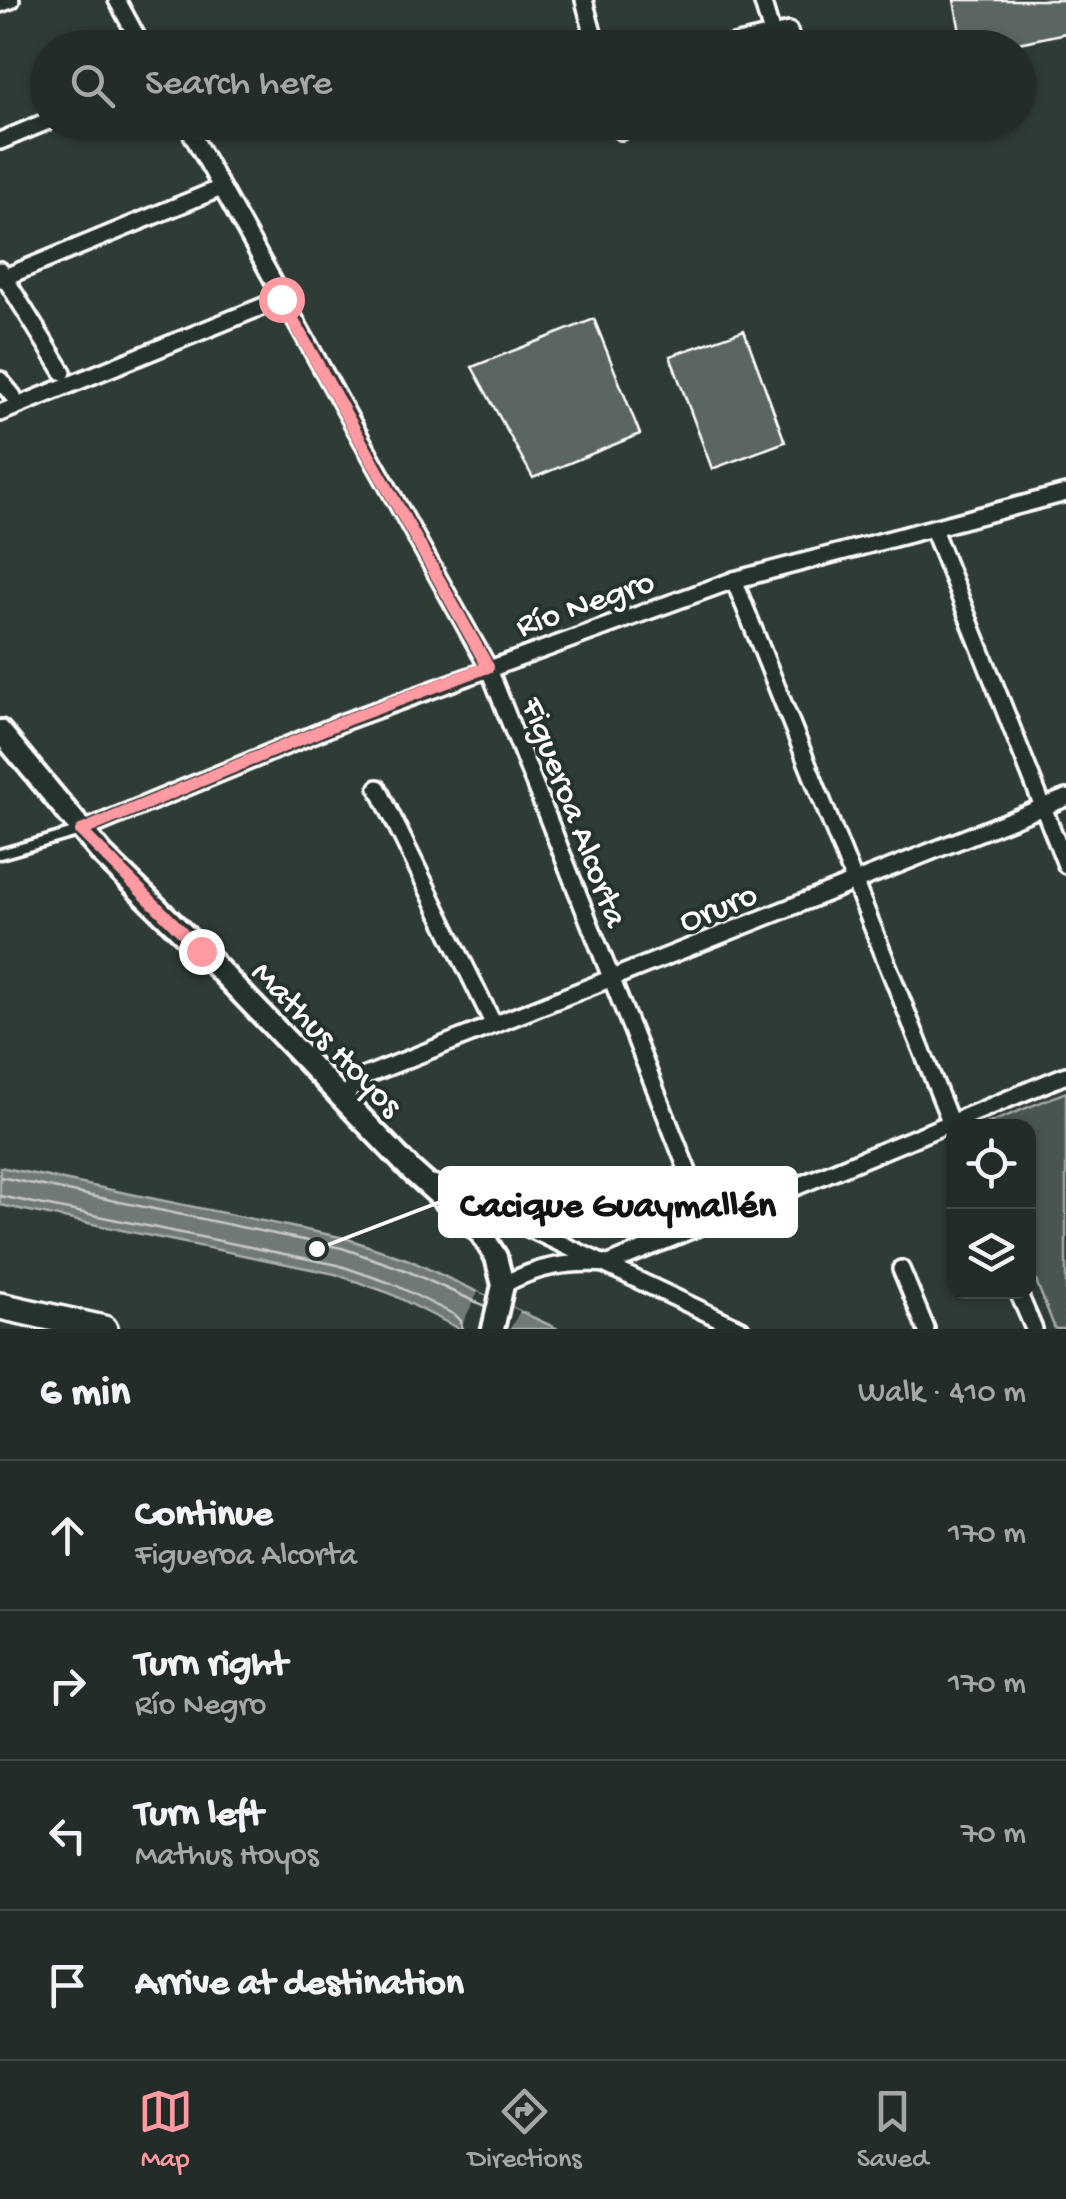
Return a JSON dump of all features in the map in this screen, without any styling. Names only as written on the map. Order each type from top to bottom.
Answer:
[{"type":"highway","points":[[0,1306],[104,1329]]},
{"type":"main road","name":"Mathus Hoyos","points":[[0,731],[81,831],[418,1177],[481,1234],[496,1257],[498,1306]]},
{"type":"main road","points":[[480,1329],[498,1306]]},
{"type":"street","points":[[0,4],[11,0]]},
{"type":"street","points":[[117,0],[133,30]]},
{"type":"street","points":[[584,0],[593,30]]},
{"type":"street","points":[[762,0],[771,30]]},
{"type":"street","points":[[0,141],[30,128]]},
{"type":"street","name":"Figueroa Alcorta","points":[[194,140],[488,667],[708,1222]]},
{"type":"street","points":[[64,372],[2,276],[221,188]]},
{"type":"street","points":[[0,413],[281,299]]},
{"type":"street","points":[[0,380],[13,396]]},
{"type":"street","name":"Río Negro","points":[[81,831],[346,720],[734,580],[1066,493]]},
{"type":"street","points":[[932,528],[1066,865]]},
{"type":"street","points":[[734,580],[949,1119]]},
{"type":"street","points":[[378,788],[494,1025]]},
{"type":"street","name":"Oruro","points":[[342,1100],[360,1078],[1066,798]]},
{"type":"street","points":[[970,1119],[1066,1075]]},
{"type":"street","points":[[498,1306],[550,1266],[608,1264],[946,1129]]},
{"type":"street","points":[[418,1177],[741,1329]]},
{"type":"street","points":[[901,1269],[926,1329]]},
{"type":"street","points":[[1021,1299],[1034,1329]]},
{"type":"lane","points":[[0,854],[81,831]]},
{"type":"shaded area","points":[[1066,1092],[1066,1329],[1055,1329],[1036,1281],[1036,1119],[999,1119]]},
{"type":"water","points":[[0,1167],[345,1238],[409,1260],[558,1329],[460,1329],[389,1293],[335,1274],[0,1205]]},
{"type":"pier","points":[[478,1292],[520,1311],[510,1329],[460,1329]]},
{"type":"building","points":[[954,0],[1066,0],[1066,33],[1036,39],[1036,30],[960,30]]},
{"type":"building","points":[[594,319],[640,434],[533,478],[472,367]]},
{"type":"building","points":[[744,330],[785,442],[712,469],[670,356]]},
{"type":"place","name":"Cacique Guaymallén","points":[[317,1249]]},
{"type":"route","points":[[201,951],[81,831],[346,720],[488,667],[281,299]]}]
